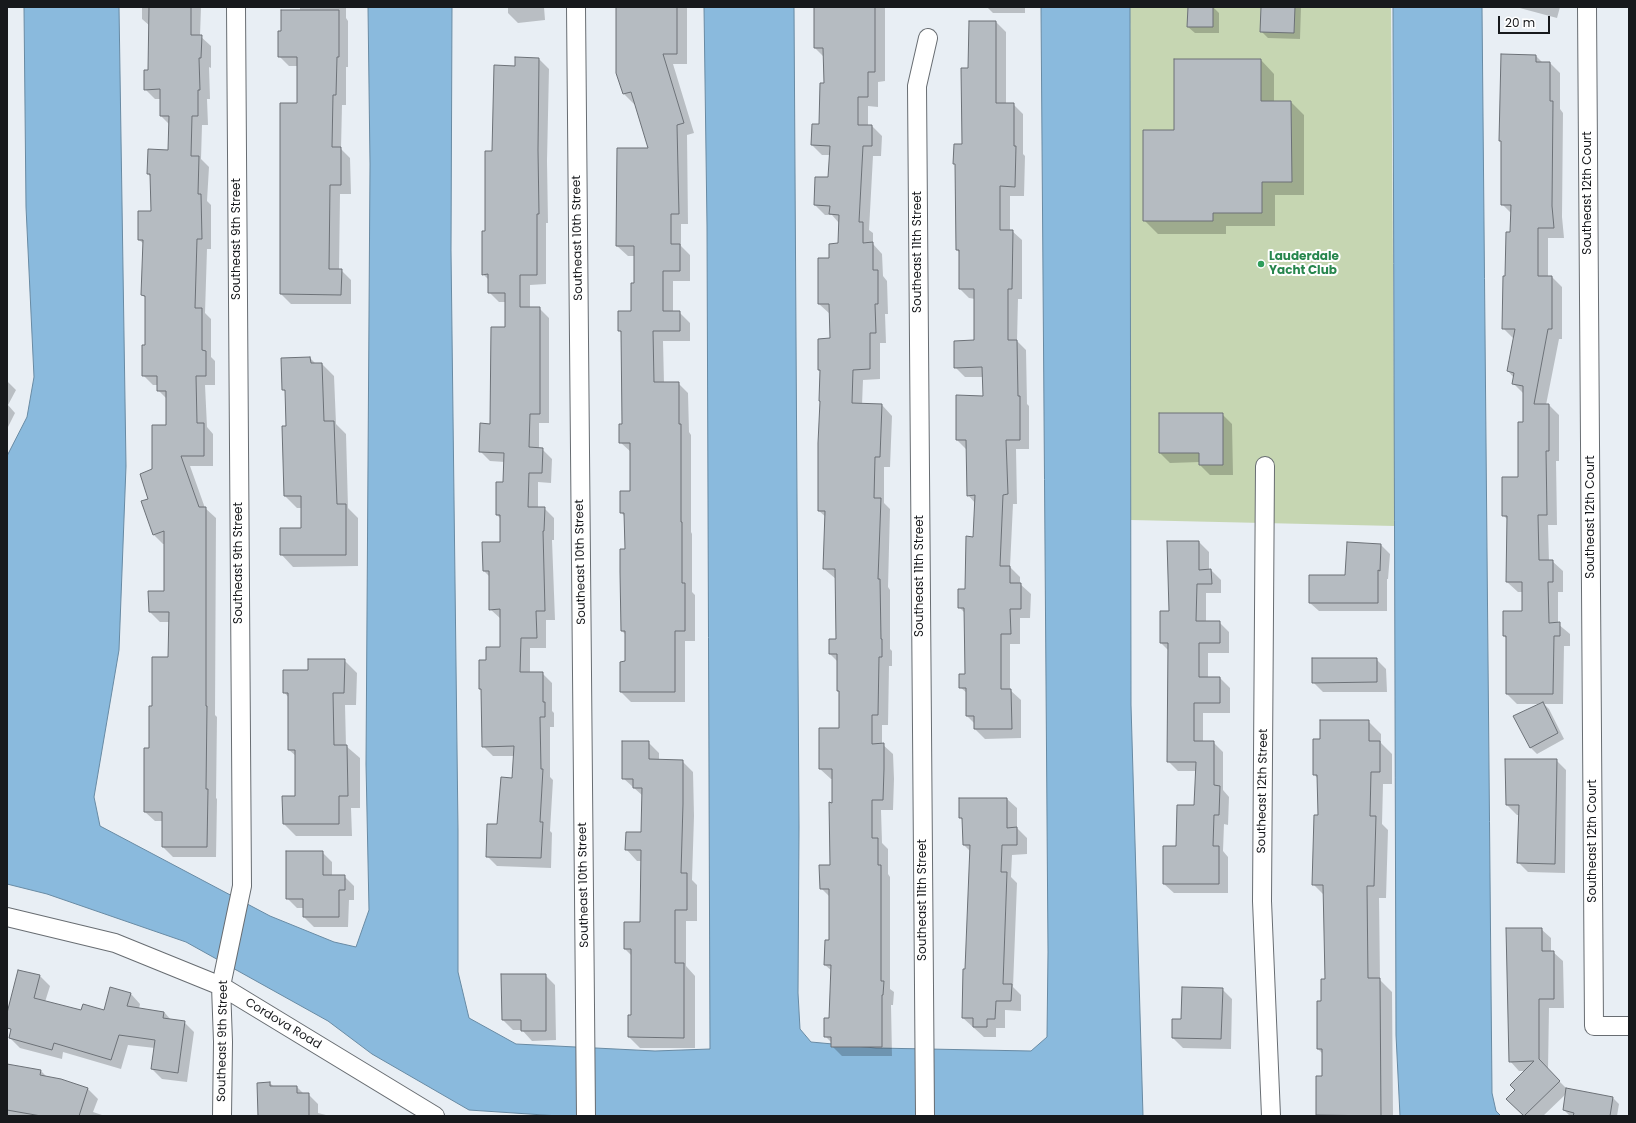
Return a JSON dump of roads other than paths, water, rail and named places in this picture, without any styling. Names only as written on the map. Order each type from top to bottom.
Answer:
[{"type":"street","name":"Southeast 9th Street","points":[[222,1116],[223,1042],[221,986],[242,886],[236,7]]},
{"type":"street","name":"Southeast 10th Street","points":[[576,7],[586,1116]]},
{"type":"street","name":"Southeast 12th Court","points":[[1587,7],[1594,1026],[1629,1026]]},
{"type":"street","name":"Southeast 11th Street","points":[[925,1116],[916,86],[928,38]]},
{"type":"street","name":"Southeast 12th Street","points":[[1265,466],[1262,901],[1271,1116]]},
{"type":"street","name":"Cordova Road","points":[[7,917],[115,943],[221,986],[435,1116]]},
{"type":"water","points":[[24,7],[119,7],[126,466],[119,650],[94,797],[100,826],[270,916],[334,942],[356,947],[369,910],[366,764],[370,164],[368,7],[452,7],[451,250],[458,830],[458,972],[469,1018],[516,1044],[655,1051],[710,1049],[707,226],[704,7],[794,7],[799,827],[798,993],[800,1029],[811,1042],[876,1048],[1031,1051],[1047,1037],[1048,952],[1041,7],[1130,7],[1131,705],[1143,1116],[559,1116],[469,1110],[372,1054],[328,1021],[186,942],[47,894],[7,884],[7,456],[27,417],[34,377],[26,207]]},
{"type":"water","points":[[1393,7],[1482,7],[1492,1093],[1496,1111],[1501,1116],[1400,1116],[1396,1035]]},
{"type":"place","name":"Lauderdale Yacht Club","points":[[1261,264]]}]
